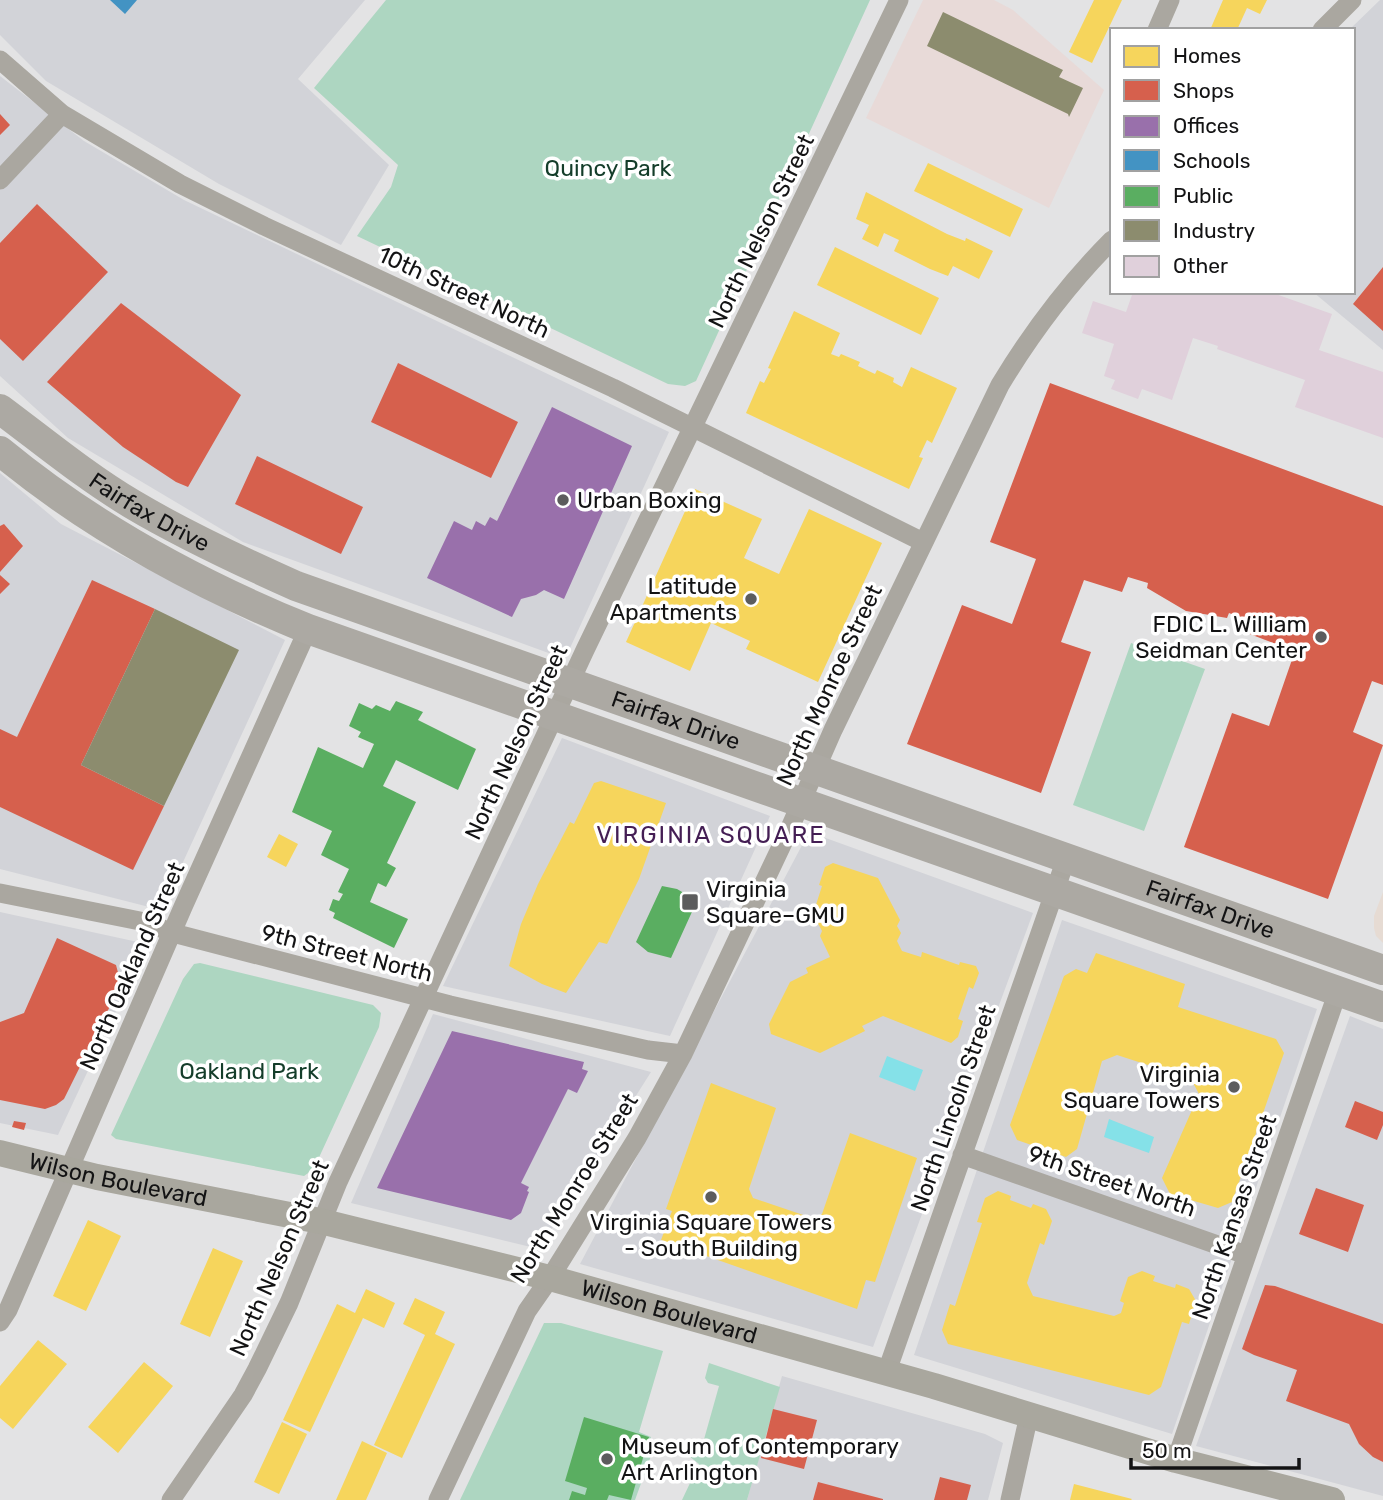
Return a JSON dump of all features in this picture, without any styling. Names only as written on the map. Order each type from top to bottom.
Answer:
[{"type":"main road","name":"Fairfax Drive","points":[[0,409],[64,459],[130,503],[249,566],[321,595],[571,685],[1383,970]]},
{"type":"main road","name":"Fairfax Drive","points":[[0,451],[31,477],[133,544],[217,589],[308,629],[1383,1007]]},
{"type":"main road","points":[[308,629],[321,595]]},
{"type":"main road","name":"Wilson Boulevard","points":[[0,1153],[97,1177],[320,1221],[550,1278],[934,1386],[1176,1460],[1332,1500]]},
{"type":"street","name":"North Nelson Street","points":[[171,1500],[243,1395],[289,1303],[320,1221],[585,650],[900,0]]},
{"type":"street","points":[[1158,28],[1170,0]]},
{"type":"street","points":[[1324,28],[1353,0]]},
{"type":"street","name":"10th Street North","points":[[0,60],[62,114],[180,184],[264,226],[613,388],[923,542]]},
{"type":"street","points":[[0,180],[62,114]]},
{"type":"street","name":"North Monroe Street","points":[[438,1500],[527,1311],[636,1138],[683,1054],[923,542],[1000,385],[1021,350],[1066,289],[1110,242]]},
{"type":"street","name":"North Oakland Street","points":[[0,1322],[8,1310],[183,907],[308,629]]},
{"type":"street","name":"North Lincoln Street","points":[[886,1374],[1066,859]]},
{"type":"street","name":"9th Street North","points":[[0,893],[145,922],[173,933],[423,998],[639,1048],[683,1054]]},
{"type":"street","name":"North Kansas Street","points":[[1176,1460],[1338,991]]},
{"type":"street","name":"9th Street North","points":[[962,1155],[1246,1255]]},
{"type":"street","points":[[1010,1500],[1024,1447],[1029,1415]]},
{"type":"shaded area","points":[[0,0],[365,0],[298,79],[389,165],[341,245],[219,184],[46,81],[0,35]]},
{"type":"shaded area","points":[[923,0],[994,0],[1013,10],[1104,90],[1049,208],[866,118]]},
{"type":"shaded area","points":[[1383,0],[1383,350],[1315,294],[1355,294],[1355,28],[1351,28]]},
{"type":"shaded area","points":[[0,76],[84,141],[184,200],[669,432],[565,659],[243,542],[68,438],[0,376]]},
{"type":"shaded area","points":[[0,473],[61,524],[285,640],[161,910],[0,869]]},
{"type":"shaded area","points":[[562,738],[770,816],[670,1036],[443,986]]},
{"type":"shaded area","points":[[809,832],[1033,913],[873,1347],[580,1264]]},
{"type":"shaded area","points":[[1383,892],[1383,943],[1376,936],[1374,916]]},
{"type":"shaded area","points":[[0,912],[147,944],[58,1135],[0,1123]]},
{"type":"shaded area","points":[[1062,920],[1317,1009],[1172,1434],[914,1355]]},
{"type":"shaded area","points":[[433,1014],[651,1072],[539,1249],[351,1203]]},
{"type":"shaded area","points":[[1350,1016],[1383,1029],[1383,1496],[1196,1446]]},
{"type":"shaded area","points":[[782,1376],[985,1434],[1003,1443],[988,1500],[747,1500]]},
{"type":"green space","name":"Quincy Park","points":[[386,0],[870,0],[696,381],[685,386],[668,384],[357,236],[391,187],[398,165],[314,88]]},
{"type":"green space","points":[[1131,643],[1205,669],[1144,831],[1073,805]]},
{"type":"green space","name":"Oakland Park","points":[[200,963],[373,1005],[381,1013],[379,1027],[316,1164],[304,1176],[116,1139],[111,1135],[183,979],[194,964]]},
{"type":"green space","points":[[544,1323],[561,1323],[663,1351],[639,1432],[656,1442],[635,1500],[460,1500]]},
{"type":"green space","points":[[709,1363],[780,1387],[747,1500],[682,1500],[699,1464],[684,1452],[684,1449],[687,1446],[701,1450],[719,1386],[708,1383],[705,1378]]},
{"type":"water","points":[[887,1056],[923,1070],[915,1091],[879,1077]]},
{"type":"water","points":[[1109,1119],[1154,1137],[1149,1153],[1104,1137]]},
{"type":"building: Homes","points":[[1094,0],[1122,0],[1092,63],[1069,52]]},
{"type":"building: Homes","points":[[1223,0],[1267,0],[1260,14],[1247,8],[1238,28],[1211,28]]},
{"type":"building: Homes","points":[[928,163],[1023,209],[1010,237],[914,191]]},
{"type":"building: Homes","points":[[866,192],[947,234],[965,241],[966,238],[993,251],[979,279],[953,266],[948,276],[930,269],[894,251],[899,240],[884,233],[878,247],[862,239],[869,225],[856,219]]},
{"type":"building: Homes","points":[[835,247],[939,298],[921,335],[817,285]]},
{"type":"building: Homes","points":[[794,311],[840,333],[831,354],[839,357],[841,354],[860,362],[858,366],[875,374],[877,370],[894,378],[893,382],[902,387],[911,367],[957,388],[932,443],[927,440],[919,457],[923,458],[909,489],[746,413],[760,381],[764,383],[771,369],[768,368]]},
{"type":"building: Homes","name":"Latitude Apartments","points":[[695,489],[762,519],[744,558],[779,574],[809,509],[882,543],[818,682],[746,649],[750,641],[711,623],[690,671],[626,642]]},
{"type":"building: Homes","points":[[601,781],[666,803],[639,879],[607,944],[599,942],[566,993],[542,984],[509,966],[521,924],[538,884],[570,822],[574,824],[594,783]]},
{"type":"building: Homes","points":[[279,834],[298,844],[286,867],[267,857]]},
{"type":"building: Homes","points":[[833,863],[878,878],[900,920],[897,926],[901,933],[897,941],[902,951],[921,957],[922,952],[959,965],[960,962],[976,966],[979,973],[973,989],[969,987],[958,1019],[963,1021],[958,1037],[951,1043],[883,1016],[862,1026],[865,1031],[820,1053],[771,1034],[769,1024],[790,982],[808,973],[806,968],[830,957],[820,936],[822,931],[813,914],[825,867]]},
{"type":"building: Homes","name":"Virginia Square Towers","points":[[1096,953],[1185,984],[1178,1007],[1276,1039],[1284,1053],[1232,1202],[1218,1208],[1170,1194],[1162,1178],[1199,1094],[1191,1079],[1117,1055],[1102,1061],[1077,1149],[1066,1157],[1017,1140],[1010,1125],[1064,976],[1076,969],[1087,973]]},
{"type":"building: Homes","name":"Virginia Square Towers - South Building","points":[[711,1083],[776,1108],[749,1189],[753,1198],[815,1219],[822,1214],[850,1133],[917,1158],[875,1282],[866,1280],[857,1309],[661,1240],[672,1211],[666,1209]]},
{"type":"building: Homes","points":[[998,1191],[1011,1196],[1010,1200],[1031,1208],[1033,1204],[1046,1209],[1052,1221],[1044,1245],[1040,1243],[1027,1283],[1033,1296],[1114,1316],[1121,1313],[1124,1303],[1120,1301],[1128,1277],[1142,1271],[1155,1276],[1153,1281],[1189,1289],[1196,1301],[1189,1324],[1182,1322],[1161,1387],[1149,1395],[948,1344],[942,1330],[950,1304],[955,1306],[982,1223],[977,1222],[985,1198]]},
{"type":"building: Homes","points":[[88,1220],[121,1236],[86,1311],[53,1296]]},
{"type":"building: Homes","points":[[213,1248],[243,1261],[210,1337],[180,1324]]},
{"type":"building: Homes","points":[[366,1289],[395,1303],[384,1328],[363,1318],[310,1432],[283,1420],[337,1304],[355,1313]]},
{"type":"building: Homes","points":[[415,1298],[445,1312],[435,1334],[455,1344],[402,1458],[374,1445],[425,1335],[403,1324]]},
{"type":"building: Homes","points":[[38,1340],[67,1364],[13,1429],[0,1418],[0,1386]]},
{"type":"building: Homes","points":[[144,1362],[173,1386],[118,1453],[88,1427]]},
{"type":"building: Homes","points":[[282,1422],[307,1434],[279,1494],[254,1482]]},
{"type":"building: Homes","points":[[362,1441],[387,1453],[366,1500],[336,1500]]},
{"type":"building: Homes","points":[[1074,1484],[1132,1499],[1070,1500]]},
{"type":"building: Shops","points":[[0,114],[10,125],[0,135]]},
{"type":"building: Shops","points":[[37,204],[108,272],[23,361],[0,339],[0,243]]},
{"type":"building: Shops","points":[[1383,267],[1383,331],[1353,304]]},
{"type":"building: Shops","points":[[121,303],[241,395],[188,487],[123,447],[47,382]]},
{"type":"building: Shops","points":[[398,363],[518,422],[491,478],[371,422]]},
{"type":"building: Shops","name":"FDIC L. William Seidman Center","points":[[1050,383],[1383,506],[1383,685],[1372,681],[1353,732],[1383,745],[1328,899],[1184,847],[1232,713],[1269,726],[1295,651],[1247,633],[1251,622],[1229,613],[1227,618],[1186,611],[1147,588],[1148,583],[1128,577],[1122,592],[1084,580],[1061,642],[1091,652],[1041,793],[907,744],[962,605],[1012,624],[1036,559],[990,542]]},
{"type":"building: Shops","points":[[257,456],[363,507],[341,554],[235,504]]},
{"type":"building: Shops","points":[[4,524],[23,546],[0,572],[0,526]]},
{"type":"building: Shops","points":[[0,575],[10,584],[0,594]]},
{"type":"building: Shops","points":[[92,580],[155,609],[81,765],[164,806],[133,870],[0,807],[0,729],[17,737]]},
{"type":"building: Shops","points":[[57,938],[116,965],[121,984],[64,1099],[45,1109],[0,1100],[0,1022],[24,1013]]},
{"type":"building: Shops","points":[[1355,1101],[1383,1112],[1383,1125],[1377,1140],[1345,1127]]},
{"type":"building: Shops","points":[[14,1121],[26,1123],[24,1130],[12,1127]]},
{"type":"building: Shops","points":[[1316,1188],[1364,1205],[1348,1252],[1299,1234]]},
{"type":"building: Shops","points":[[1265,1285],[1275,1286],[1383,1324],[1383,1462],[1359,1444],[1349,1424],[1286,1401],[1297,1370],[1242,1349]]},
{"type":"building: Shops","points":[[773,1409],[817,1420],[804,1469],[761,1458]]},
{"type":"building: Shops","points":[[940,1477],[971,1485],[967,1500],[934,1500]]},
{"type":"building: Shops","points":[[818,1482],[883,1499],[883,1500],[813,1500]]},
{"type":"building: Offices","points":[[552,407],[632,446],[564,599],[544,590],[521,599],[512,617],[427,578],[454,521],[472,530],[476,521],[485,526],[490,517],[497,521]]},
{"type":"building: Offices","points":[[452,1031],[584,1062],[582,1069],[588,1071],[577,1093],[568,1089],[521,1183],[529,1187],[529,1192],[521,1213],[511,1220],[377,1188]]},
{"type":"building: Schools","points":[[110,0],[137,0],[125,14]]},
{"type":"building: Public","points":[[396,701],[423,712],[418,720],[476,749],[458,790],[396,760],[383,786],[416,802],[387,863],[396,868],[386,887],[378,883],[370,902],[408,919],[394,948],[333,918],[335,913],[329,910],[333,899],[339,901],[343,894],[338,892],[349,869],[321,855],[332,831],[292,812],[318,747],[363,768],[374,744],[358,737],[361,732],[349,726],[359,703],[372,709],[376,705],[390,711]]},
{"type":"building: Public","points":[[662,886],[677,889],[696,903],[671,958],[648,952],[636,942]]},
{"type":"building: Public","name":"Museum of Contemporary Art Arlington","points":[[584,1417],[649,1437],[631,1500],[609,1495],[607,1500],[569,1500],[572,1491],[585,1495],[587,1488],[565,1481]]},
{"type":"building: Industry","points":[[943,12],[1063,70],[1059,77],[1083,88],[1069,117],[1068,114],[927,46]]},
{"type":"building: Industry","points":[[155,609],[239,650],[164,806],[81,765]]},
{"type":"building: Other","points":[[1132,294],[1276,294],[1332,314],[1319,350],[1383,372],[1383,438],[1295,407],[1305,380],[1193,338],[1172,400],[1142,389],[1138,399],[1111,389],[1115,380],[1104,376],[1114,344],[1082,333],[1093,301],[1126,312]]},
{"type":"place","name":"Urban Boxing","points":[[563,500]]},
{"type":"place","name":"Latitude Apartments","points":[[751,599]]},
{"type":"place","name":"FDIC L. William Seidman Center","points":[[1321,637]]},
{"type":"place","name":"Virginia Square–GMU","points":[[690,902]]},
{"type":"place","name":"Virginia Square Towers","points":[[1234,1087]]},
{"type":"place","name":"Virginia Square Towers - South Building","points":[[711,1197]]},
{"type":"place","name":"Museum of Contemporary Art Arlington","points":[[607,1459]]},
{"type":"district","name":"VIRGINIA SQUARE","points":[[711,835]]}]
